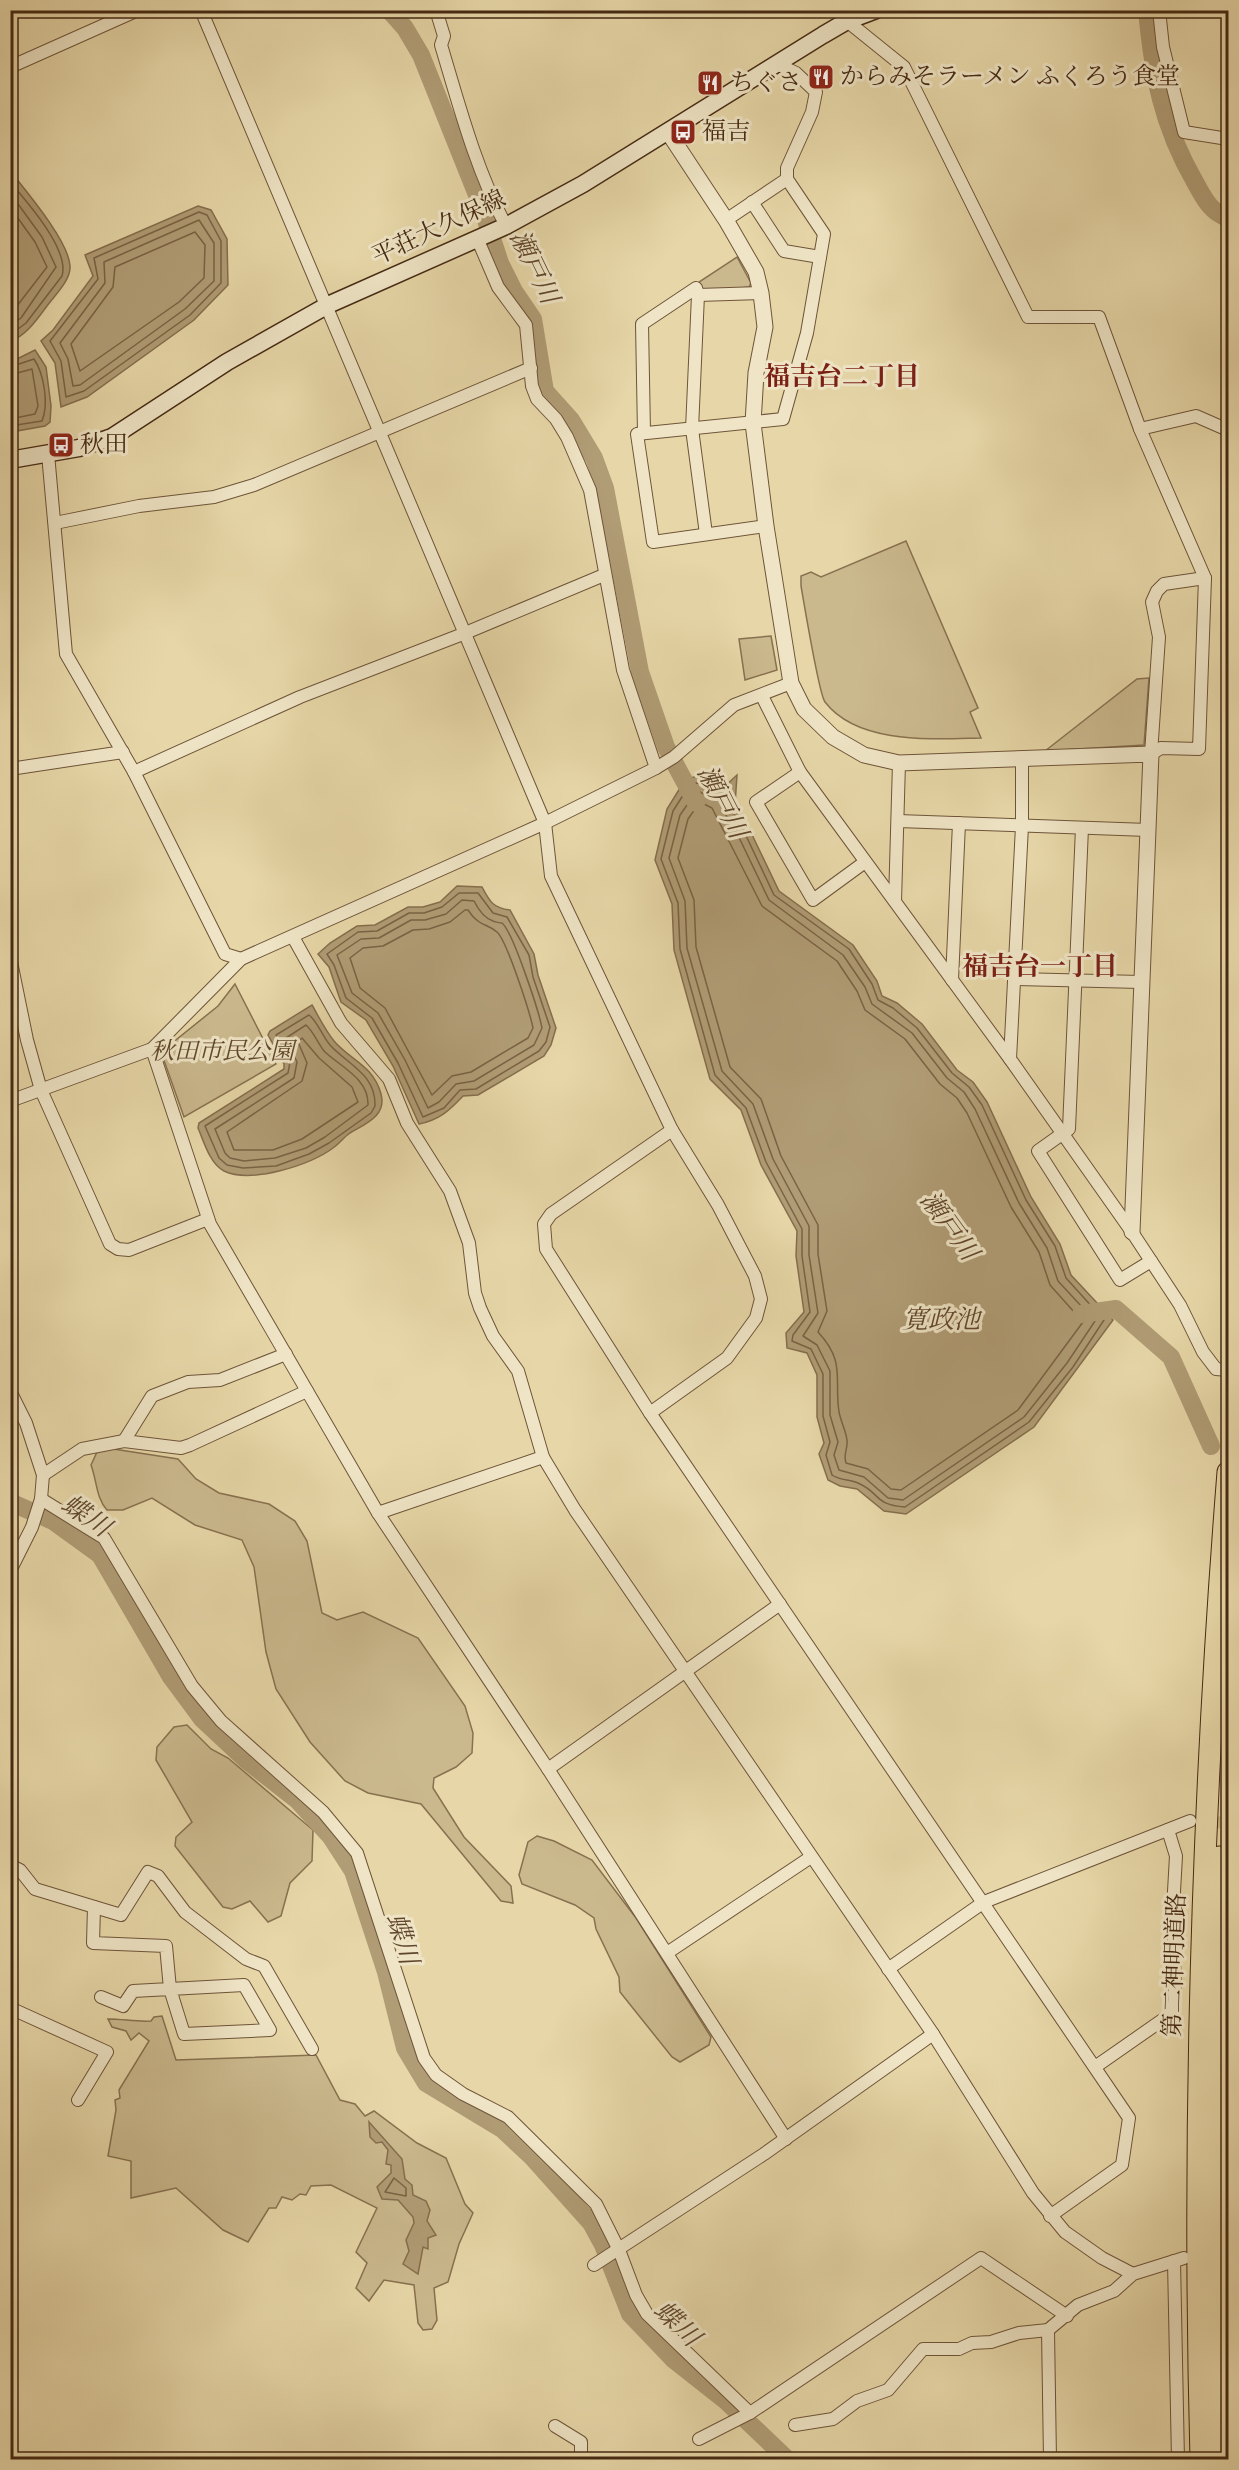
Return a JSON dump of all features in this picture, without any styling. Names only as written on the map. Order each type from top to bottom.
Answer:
[{"type":"highway","name":"第二神明道路","points":[[1201,2460],[1197,2072],[1213,1695],[1228,1472]]},
{"type":"highway","name":"第二神明道路","points":[[1216,2460],[1213,2340],[1213,2070],[1223,1740],[1228,1671]]},
{"type":"main road","name":"平荘大久保線","points":[[10,460],[80,448],[112,438],[227,362],[328,305],[490,232],[583,184],[777,64],[844,16],[876,10]]},
{"type":"street","points":[[10,67],[138,10]]},
{"type":"street","points":[[201,10],[328,305],[378,432],[545,823],[551,876],[672,1130],[755,1276],[761,1299],[756,1318],[727,1359],[651,1413]]},
{"type":"street","points":[[436,10],[444,36],[441,45],[495,207],[490,232],[498,287],[526,325],[532,386],[537,399],[556,419],[567,436],[590,490],[623,670],[656,768]]},
{"type":"street","points":[[1159,10],[1163,47],[1184,132],[1228,139]]},
{"type":"street","points":[[668,132],[726,220],[756,272],[761,293],[765,327],[756,373],[753,423],[766,526],[791,683],[804,709],[833,737],[864,756],[899,763],[1151,754],[1161,748],[1199,749],[1205,578],[1140,429],[1099,316],[1029,317],[904,67],[844,16]]},
{"type":"street","points":[[766,526],[653,542],[637,434],[783,419],[807,333],[824,234],[787,179],[788,168],[812,112],[816,92],[796,73],[777,64]]},
{"type":"street","points":[[726,220],[787,179]]},
{"type":"street","points":[[752,202],[784,251],[820,257]]},
{"type":"street","points":[[644,433],[642,324],[696,288],[698,295],[692,429],[706,534]]},
{"type":"street","points":[[698,295],[761,293]]},
{"type":"street","points":[[55,523],[139,506],[214,497],[254,485],[531,368]]},
{"type":"street","points":[[1140,429],[1196,416],[1228,430]]},
{"type":"street","points":[[48,454],[66,654],[134,772],[225,954],[241,959]]},
{"type":"street","points":[[134,772],[300,697],[463,634],[604,575]]},
{"type":"street","points":[[1132,1232],[1151,754],[1159,637],[1152,602],[1157,591],[1164,584],[1205,578]]},
{"type":"street","points":[[10,1101],[152,1049],[241,959],[545,823],[656,768],[674,757],[734,705],[791,683]]},
{"type":"street","points":[[762,696],[800,772],[1010,1059],[1132,1232],[1180,1305],[1203,1352],[1222,1369]]},
{"type":"street","points":[[10,769],[123,752]]},
{"type":"street","points":[[1010,1059],[1022,826],[1022,760]]},
{"type":"street","points":[[895,901],[899,763]]},
{"type":"street","points":[[800,772],[756,802],[813,900],[865,862]]},
{"type":"street","points":[[898,820],[1148,830]]},
{"type":"street","points":[[952,980],[959,823]]},
{"type":"street","points":[[1082,828],[1069,1129],[1038,1151],[1120,1280],[1151,1261]]},
{"type":"street","points":[[293,937],[341,1023],[389,1079],[407,1123],[450,1191],[469,1243],[475,1293],[480,1308],[493,1336],[518,1371],[543,1458],[575,1510],[933,2034],[1050,2216],[1065,2232],[1102,2258],[1133,2274]]},
{"type":"street","points":[[10,957],[27,1040],[41,1090],[110,1244],[118,1249],[129,1250],[208,1219]]},
{"type":"street","points":[[1014,979],[1141,982]]},
{"type":"street","points":[[152,1049],[208,1219],[307,1391],[378,1513],[548,1769],[786,2139]]},
{"type":"street","points":[[672,1130],[551,1214],[544,1224],[546,1250],[651,1413],[1129,2118],[1122,2165],[1050,2216]]},
{"type":"street","points":[[124,1441],[152,1396],[188,1382],[220,1380],[286,1354]]},
{"type":"street","points":[[10,1390],[14,1408],[26,1423],[43,1474],[41,1499],[32,1527],[10,1571]]},
{"type":"street","points":[[43,1474],[82,1449],[124,1441],[181,1448],[307,1391]]},
{"type":"street","points":[[378,1513],[543,1458]]},
{"type":"street","points":[[41,1499],[104,1538],[192,1686],[222,1721],[323,1812],[357,1853],[424,2058],[436,2075],[463,2094],[508,2117],[596,2204],[619,2250],[636,2295],[647,2314],[750,2413]]},
{"type":"street","points":[[548,1769],[684,1670],[780,1604]]},
{"type":"street","points":[[888,1969],[984,1902],[1190,1821]]},
{"type":"street","points":[[1095,2067],[1171,2014],[1175,2000],[1173,1909],[1176,1856],[1168,1830]]},
{"type":"street","points":[[667,1953],[811,1857]]},
{"type":"street","points":[[10,1865],[20,1870],[35,1889],[121,1915],[148,1872],[159,1876],[185,1912],[246,1959],[264,1966],[312,2049]]},
{"type":"street","points":[[94,1907],[93,1943],[166,1946],[170,1989],[184,2034],[270,2030],[244,1985],[170,1989],[133,1991],[123,2006],[101,1997]]},
{"type":"street","points":[[10,2008],[107,2052],[78,2100]]},
{"type":"street","points":[[594,2265],[786,2139],[933,2034]]},
{"type":"street","points":[[699,2439],[750,2413],[981,2258],[1067,2316]]},
{"type":"street","points":[[795,2425],[833,2419],[857,2401],[888,2390],[923,2349],[959,2349],[972,2343],[991,2342],[1019,2333],[1048,2330],[1078,2306],[1114,2291],[1133,2274],[1179,2259],[1178,2460]]},
{"type":"street","points":[[1048,2330],[1050,2460]]},
{"type":"street","points":[[555,2426],[581,2442],[580,2460]]},
{"type":"green space","points":[[737,257],[751,283],[749,287],[703,292],[699,282]]},
{"type":"green space","points":[[906,541],[978,708],[970,712],[981,738],[920,738],[876,733],[839,716],[825,702],[822,695],[808,628],[801,576],[811,572],[821,577]]},
{"type":"green space","points":[[771,636],[777,670],[745,680],[739,639]]},
{"type":"green space","points":[[1149,678],[1144,745],[1045,751],[1137,679]]},
{"type":"green space","name":"秋田市民公園","points":[[235,984],[276,1064],[184,1117],[161,1052],[218,1006]]},
{"type":"green space","points":[[107,1448],[178,1459],[196,1479],[219,1493],[269,1504],[295,1521],[307,1541],[322,1613],[337,1620],[363,1612],[418,1638],[465,1706],[473,1733],[472,1753],[456,1767],[434,1778],[433,1788],[464,1837],[511,1886],[513,1903],[501,1901],[421,1804],[368,1793],[345,1781],[310,1742],[276,1689],[266,1652],[254,1567],[242,1540],[195,1525],[152,1498],[123,1510],[107,1510],[99,1495],[91,1465],[97,1452]]},
{"type":"green space","points":[[187,1725],[211,1749],[228,1758],[313,1830],[312,1861],[290,1883],[281,1916],[268,1922],[250,1901],[232,1909],[223,1907],[175,1846],[176,1837],[192,1822],[156,1760],[157,1747],[174,1727]]},
{"type":"green space","points":[[537,1836],[554,1841],[592,1860],[636,1918],[711,2037],[709,2045],[680,2062],[672,2057],[620,1992],[619,1977],[596,1929],[594,1918],[575,1905],[522,1884],[519,1875],[528,1842]]},
{"type":"green space","points":[[162,2016],[176,2060],[316,2055],[340,2100],[355,2104],[365,2116],[374,2111],[417,2143],[446,2158],[465,2204],[473,2213],[459,2244],[448,2282],[434,2288],[437,2320],[432,2329],[423,2330],[418,2323],[414,2285],[384,2280],[369,2301],[356,2288],[367,2263],[356,2252],[377,2208],[331,2185],[311,2186],[306,2195],[300,2194],[292,2200],[282,2197],[276,2208],[269,2208],[248,2242],[223,2230],[176,2188],[131,2198],[131,2161],[108,2156],[116,2110],[115,2100],[120,2098],[119,2090],[149,2041],[139,2033],[131,2040],[126,2031],[112,2027],[108,2019],[151,2021],[154,2017]]},
{"type":"water","points":[[11,172],[63,244],[68,256],[70,271],[58,292],[27,331],[11,341]]},
{"type":"water","points":[[198,206],[211,210],[227,239],[228,285],[194,320],[87,397],[61,407],[55,363],[41,341],[53,330],[93,276],[85,255]]},
{"type":"water","points":[[35,350],[46,367],[51,406],[50,422],[45,426],[11,432],[11,362]]},
{"type":"water","name":"寛政池","points":[[737,775],[735,805],[745,820],[779,891],[853,945],[877,981],[882,996],[897,1003],[922,1024],[957,1070],[973,1082],[987,1102],[1031,1197],[1060,1244],[1071,1275],[1113,1320],[1034,1427],[906,1514],[884,1511],[857,1489],[840,1486],[828,1480],[819,1454],[824,1443],[817,1417],[817,1375],[807,1353],[787,1348],[786,1333],[804,1312],[796,1256],[797,1231],[761,1165],[741,1110],[710,1079],[674,950],[672,904],[655,860],[667,809],[685,780],[697,776],[724,787]]},
{"type":"water","points":[[457,886],[482,887],[493,903],[500,908],[510,910],[534,954],[538,975],[556,1028],[551,1045],[544,1056],[478,1095],[463,1096],[443,1114],[419,1124],[393,1066],[366,1020],[341,1002],[329,967],[318,954],[330,943],[357,926],[375,925],[408,907],[423,907],[440,902]]},
{"type":"water","points":[[312,1005],[340,1048],[373,1076],[381,1094],[382,1102],[378,1114],[333,1148],[310,1161],[264,1174],[235,1174],[224,1171],[219,1168],[208,1152],[198,1128],[199,1123],[284,1069],[284,1064],[268,1035],[270,1031]]},
{"type":"water","points":[[369,2122],[402,2159],[405,2179],[412,2185],[413,2195],[426,2201],[430,2210],[427,2221],[436,2235],[428,2238],[428,2249],[423,2247],[418,2274],[403,2264],[409,2251],[406,2240],[414,2223],[413,2217],[398,2200],[382,2199],[377,2187],[391,2173],[391,2165],[386,2164],[388,2150],[382,2142],[376,2143],[370,2137]]},
{"type":"waterway","name":"瀬戸川","points":[[389,10],[405,28],[421,55],[481,205],[500,263],[514,291],[533,319],[545,391],[571,420],[594,458],[605,488],[640,672],[666,747],[696,803]]},
{"type":"waterway","points":[[1147,10],[1156,78],[1174,140],[1204,199],[1222,216],[1228,218]]},
{"type":"waterway","name":"瀬戸川","points":[[1081,1314],[1116,1309],[1171,1357],[1211,1446]]},
{"type":"waterway","name":"蝶川","points":[[10,1502],[53,1521],[100,1555],[171,1677],[202,1719],[246,1760],[297,1800],[331,1837],[353,1871],[386,1972],[405,2048],[426,2083],[502,2129],[532,2157],[591,2223],[603,2245],[630,2314],[674,2360],[726,2401],[788,2460]]},
{"type":"tunnel","points":[[1190,1821],[1228,1823]]},
{"type":"place","name":"からみそラーメン ふくろう食堂","points":[[821,77]]},
{"type":"place","name":"ちぐさ","points":[[710,83]]},
{"type":"place","name":"福吉","points":[[683,132]]},
{"type":"place","name":"秋田","points":[[61,445]]},
{"type":"district","name":"福吉台二丁目","points":[[842,377]]},
{"type":"district","name":"福吉台一丁目","points":[[1040,967]]}]
